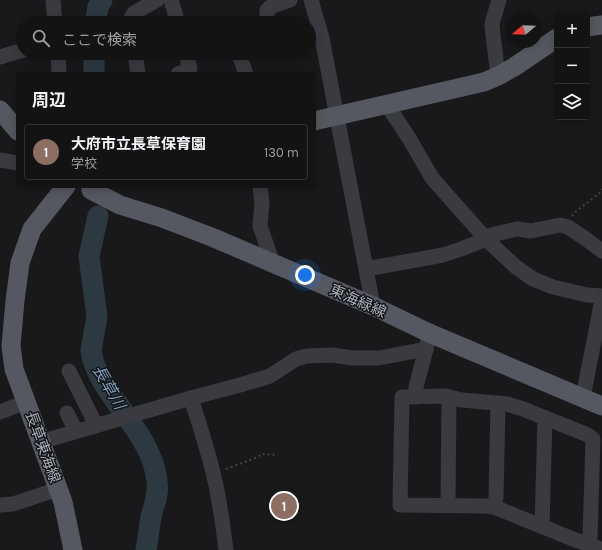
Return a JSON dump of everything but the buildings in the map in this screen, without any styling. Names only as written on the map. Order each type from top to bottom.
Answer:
[{"type":"main road","points":[[590,27],[602,25]]},
{"type":"main road","points":[[316,121],[484,82],[498,76],[528,58],[554,40]]},
{"type":"main road","points":[[0,110],[16,129]]},
{"type":"main road","name":"長草東海線","points":[[64,188],[32,229],[20,263],[6,346],[63,502],[73,550]]},
{"type":"main road","name":"東海緑線","points":[[92,188],[120,205],[162,218],[214,238],[373,306],[427,341],[602,406]]},
{"type":"street","points":[[53,0],[54,16]]},
{"type":"street","points":[[132,16],[134,13],[157,0]]},
{"type":"street","points":[[171,0],[176,16]]},
{"type":"street","points":[[267,16],[267,10],[270,7],[290,0]]},
{"type":"street","points":[[311,0],[316,16]]},
{"type":"street","points":[[498,76],[492,26],[499,0]]},
{"type":"street","points":[[316,17],[322,38],[373,306]]},
{"type":"street","points":[[0,56],[16,52]]},
{"type":"street","points":[[58,60],[59,72]]},
{"type":"street","points":[[136,60],[138,72]]},
{"type":"street","points":[[183,72],[190,69],[188,60]]},
{"type":"street","points":[[241,60],[245,72]]},
{"type":"street","points":[[388,105],[432,178],[486,238],[516,267],[533,279],[553,287],[587,296],[602,296]]},
{"type":"street","points":[[0,160],[16,163]]},
{"type":"street","points":[[260,188],[262,203],[260,226],[270,255],[268,261]]},
{"type":"street","points":[[366,269],[443,255],[464,248],[491,235],[518,229],[531,231],[560,225],[565,226],[602,251]]},
{"type":"street","points":[[583,398],[602,300]]},
{"type":"street","points":[[416,397],[416,387],[427,341]]},
{"type":"street","points":[[40,442],[270,376],[296,359],[307,356],[332,355],[353,358],[379,358],[427,341]]},
{"type":"street","points":[[69,371],[96,425]]},
{"type":"street","points":[[445,396],[462,400],[507,404],[588,435],[593,439],[590,538],[595,547],[494,507],[400,505],[402,397],[445,396]]},
{"type":"street","points":[[448,506],[449,397]]},
{"type":"street","points":[[191,398],[205,441],[213,473],[222,518],[226,550]]},
{"type":"street","points":[[0,412],[26,402]]},
{"type":"street","points":[[494,507],[496,498],[498,403]]},
{"type":"street","points":[[67,413],[76,431]]},
{"type":"street","points":[[542,526],[546,418]]},
{"type":"street","points":[[0,505],[13,504],[58,489]]},
{"type":"path","points":[[565,226],[574,213],[601,192],[602,189]]},
{"type":"path","points":[[213,473],[258,457],[261,454],[277,455]]},
{"type":"waterway","name":"長草川","points":[[96,16],[98,7],[102,0]]},
{"type":"waterway","name":"長草川","points":[[94,60],[94,72]]},
{"type":"waterway","name":"長草川","points":[[98,216],[89,256],[97,317],[91,350],[101,380],[140,436],[155,469],[157,491],[146,550]]},
{"type":"place","name":"大府市立長草保育園","points":[[284,506]]}]
